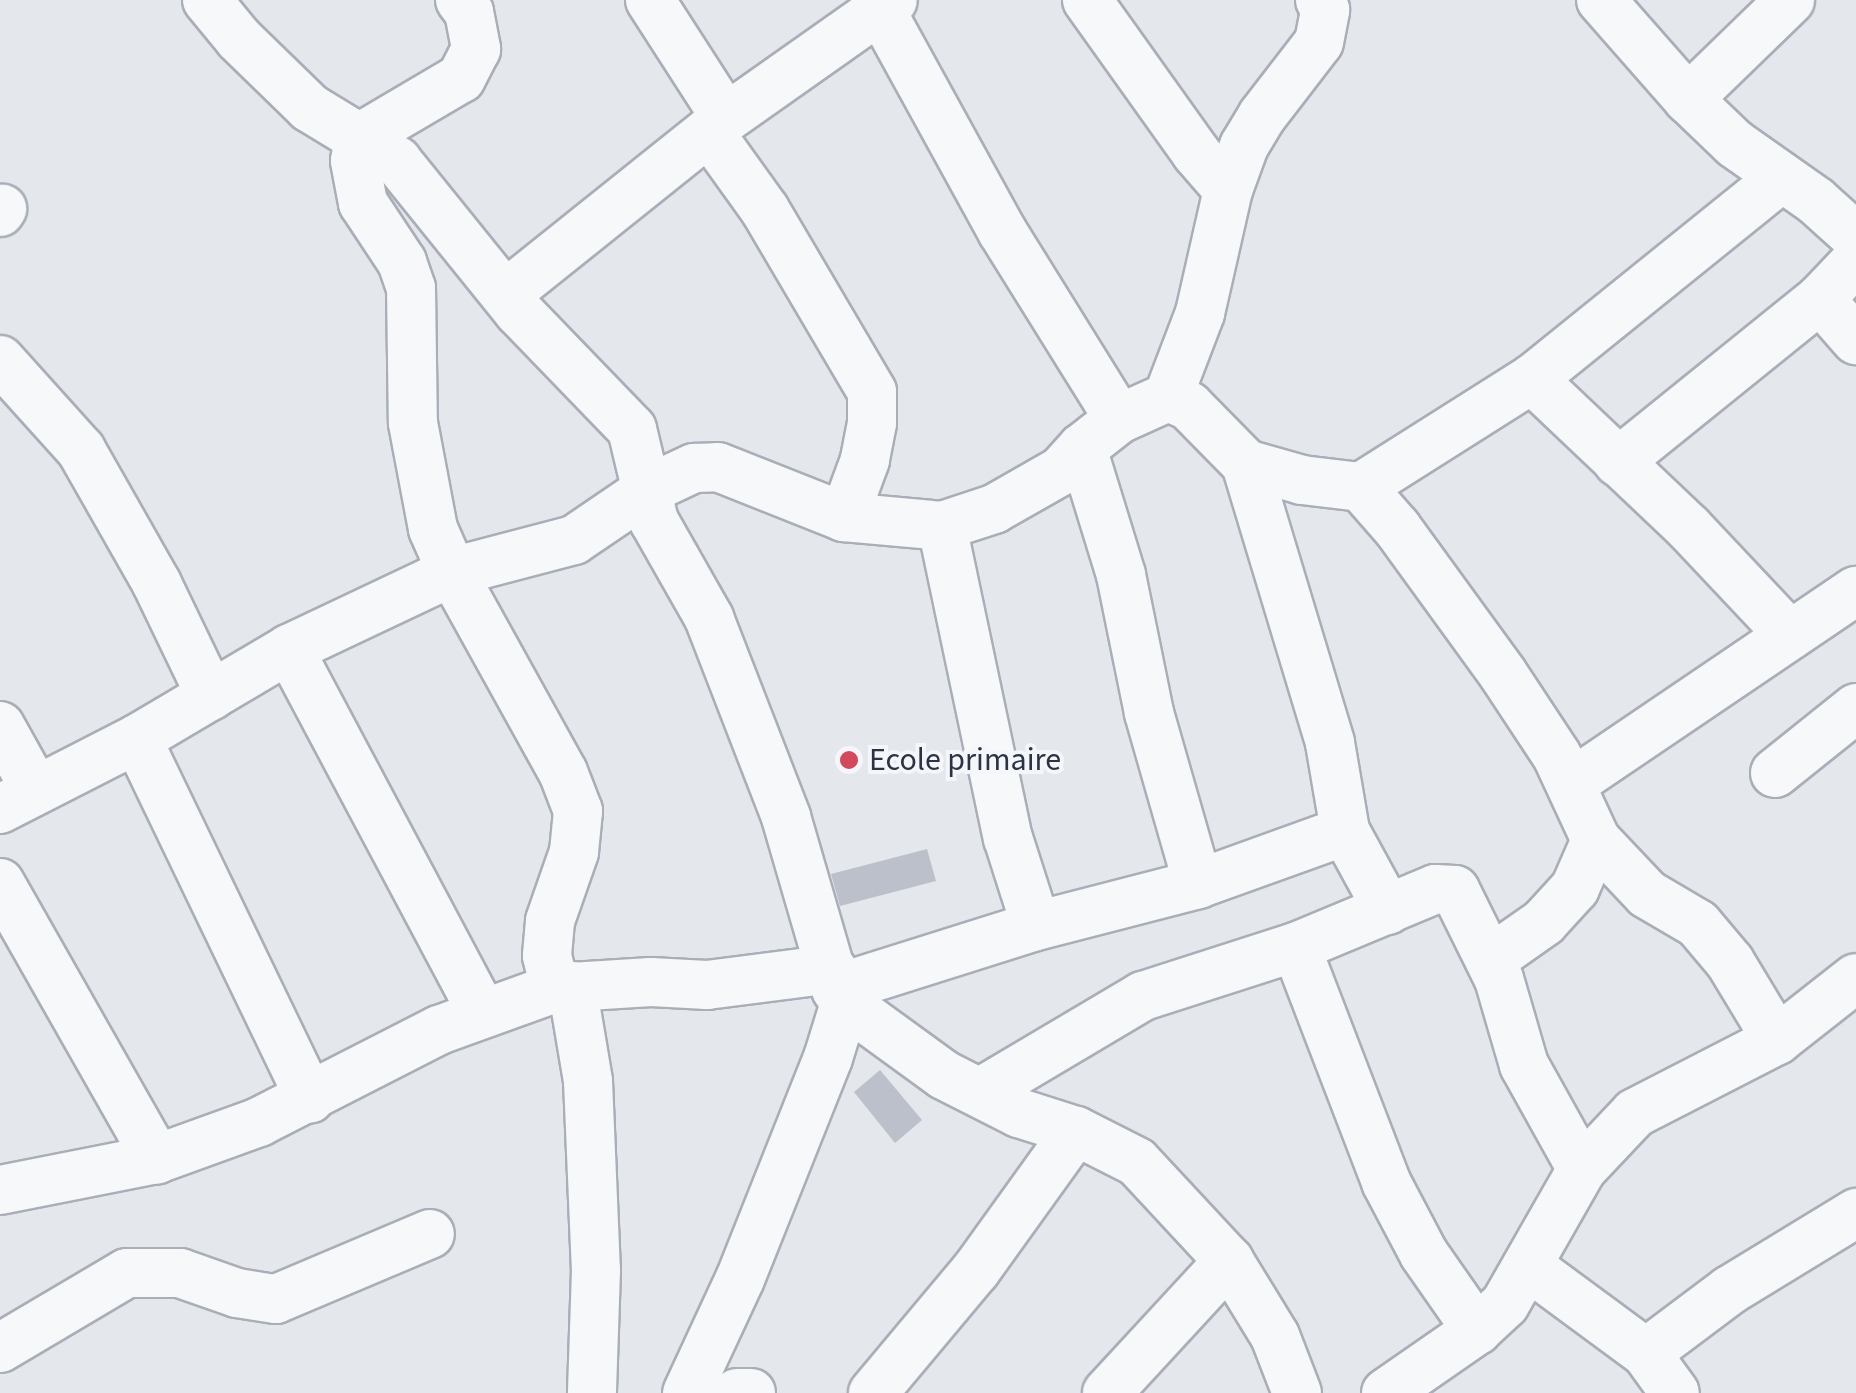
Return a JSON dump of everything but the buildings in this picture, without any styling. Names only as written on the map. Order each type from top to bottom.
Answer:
[{"type":"street","points":[[208,0],[238,39],[310,108],[398,161],[559,357],[632,429],[654,521],[708,618],[786,816],[837,987],[828,1058],[748,1260],[687,1393]]},
{"type":"street","points":[[359,138],[461,78],[476,50],[469,12],[460,0]]},
{"type":"street","points":[[650,0],[764,210],[872,392],[872,423],[865,460],[844,517]]},
{"type":"street","points":[[1087,0],[1196,154],[1228,190]]},
{"type":"street","points":[[0,726],[18,799],[138,739],[289,650],[452,572],[574,540],[648,489],[694,468],[718,467],[844,517],[942,526],[994,509],[1062,471],[1082,448],[1119,419],[1168,397],[1200,313],[1228,190],[1244,146],[1319,42],[1325,10],[1320,0]]},
{"type":"street","points":[[1601,0],[1688,99],[1856,237]]},
{"type":"street","points":[[1688,99],[1790,0]]},
{"type":"street","points":[[506,294],[718,125],[883,3],[1002,231],[1119,419]]},
{"type":"street","points":[[359,138],[356,161],[362,203],[402,262],[411,288],[413,423],[433,529],[452,572],[563,772],[578,812],[574,852],[550,921],[547,956],[564,987],[588,1081],[596,1270],[592,1393]]},
{"type":"street","points":[[1246,464],[1302,480],[1361,487],[1532,379],[1780,178]]},
{"type":"street","points":[[1618,462],[1820,299],[1856,262]]},
{"type":"street","points":[[1820,299],[1856,340]]},
{"type":"street","points":[[0,360],[80,450],[157,584],[211,696]]},
{"type":"street","points":[[1532,379],[1689,528],[1790,636]]},
{"type":"street","points":[[1168,397],[1189,406],[1246,464],[1330,743],[1346,831],[1388,910]]},
{"type":"street","points":[[1082,448],[1121,575],[1148,713],[1198,884]]},
{"type":"street","points":[[1361,487],[1397,528],[1503,674],[1572,784],[1574,800],[1596,840],[1648,894],[1698,924],[1730,962],[1777,1040]]},
{"type":"street","points":[[942,526],[1008,838],[1036,926]]},
{"type":"street","points":[[1572,784],[1856,591]]},
{"type":"street","points":[[289,650],[483,1014]]},
{"type":"street","points":[[1775,773],[1856,708]]},
{"type":"street","points":[[138,739],[310,1098]]},
{"type":"street","points":[[0,1190],[157,1158],[310,1098],[360,1067],[483,1014],[564,987],[837,987],[1036,926],[1198,884],[1346,831]]},
{"type":"street","points":[[1490,960],[1544,922],[1575,888],[1596,840]]},
{"type":"street","points":[[0,883],[157,1158]]},
{"type":"street","points":[[981,1092],[1143,996],[1296,947],[1435,889],[1455,890],[1490,960],[1524,1065],[1582,1169]]},
{"type":"street","points":[[1296,947],[1386,1182],[1424,1254],[1477,1330]]},
{"type":"street","points":[[1386,1393],[1477,1330],[1505,1304],[1582,1169],[1635,1113],[1777,1040],[1856,978]]},
{"type":"street","points":[[837,987],[944,1075],[1019,1113],[1076,1131],[1136,1162],[1229,1262],[1275,1336],[1296,1393]]},
{"type":"street","points":[[873,1393],[976,1270],[1076,1131]]},
{"type":"street","points":[[1646,1353],[1730,1290],[1856,1213]]},
{"type":"street","points":[[0,1348],[127,1273],[180,1273],[236,1294],[276,1299],[430,1234]]},
{"type":"street","points":[[1107,1393],[1229,1262]]},
{"type":"street","points":[[1528,1266],[1646,1353],[1675,1393]]},
{"type":"street","points":[[737,1393],[751,1393]]},
{"type":"place","name":"Ecole primaire","points":[[849,760]]}]
